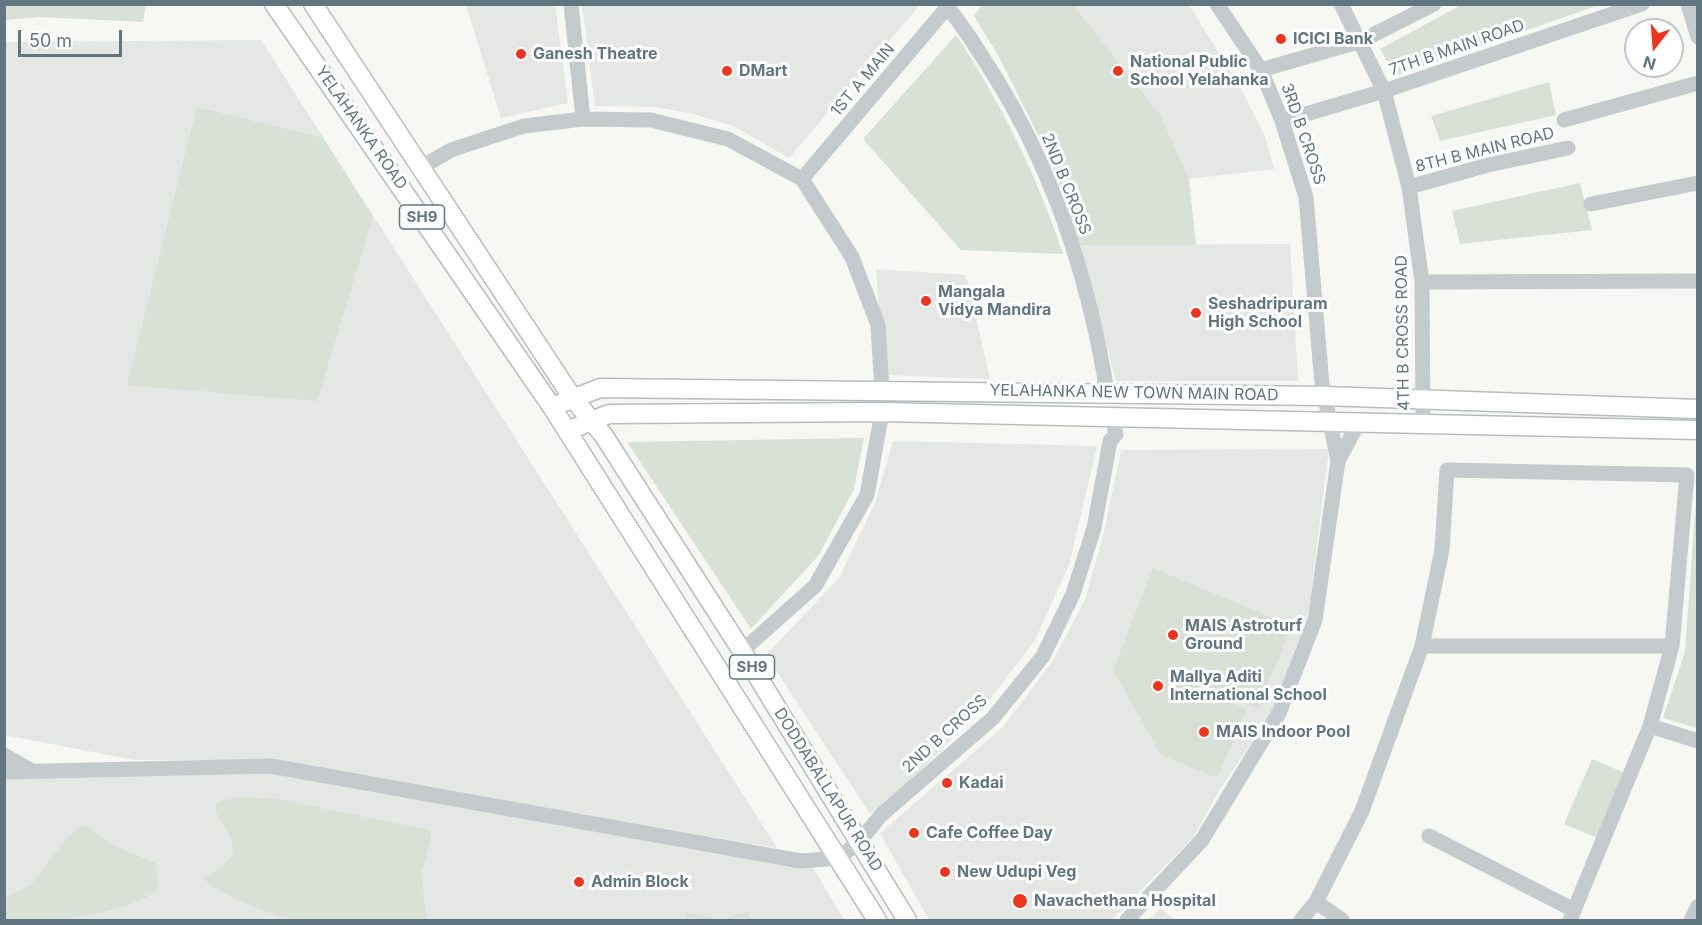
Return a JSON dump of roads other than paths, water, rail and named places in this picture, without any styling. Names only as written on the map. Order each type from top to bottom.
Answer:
[{"type":"main road","name":"YELAHANKA ROAD","points":[[274,4],[567,431]]},
{"type":"main road","name":"YELAHANKA ROAD","points":[[313,4],[589,421]]},
{"type":"main road","name":"YELAHANKA NEW TOWN MAIN ROAD","points":[[552,406],[600,388],[1324,396],[1698,409]]},
{"type":"main road","name":"YELAHANKA NEW TOWN MAIN ROAD","points":[[567,431],[614,413],[882,412],[1698,430]]},
{"type":"main road","name":"DODDABALLAPUR ROAD","points":[[589,421],[604,436],[742,651],[907,921]]},
{"type":"main road","name":"DODDABALLAPUR ROAD","points":[[567,431],[877,921]]},
{"type":"street","points":[[571,4],[583,119]]},
{"type":"street","name":"3RD B CROSS","points":[[1217,4],[1261,70],[1282,121],[1306,196],[1324,396],[1338,461]]},
{"type":"street","name":"4TH B CROSS ROAD","points":[[1341,4],[1361,40],[1384,91],[1409,187],[1422,282],[1423,424]]},
{"type":"street","points":[[1261,70],[1361,40],[1434,4]]},
{"type":"street","name":"7TH B MAIN ROAD","points":[[1282,121],[1384,91],[1642,4]]},
{"type":"street","points":[[1688,4],[1698,37]]},
{"type":"street","name":"1ST A MAIN","points":[[802,179],[948,6]]},
{"type":"street","name":"2ND B CROSS","points":[[948,6],[999,82],[1050,186],[1086,290],[1107,392]]},
{"type":"street","name":"8TH B MAIN ROAD","points":[[1564,120],[1698,84]]},
{"type":"street","points":[[420,168],[438,156],[524,126],[583,119],[651,120],[728,139],[802,179],[852,257],[878,325],[882,391]]},
{"type":"street","name":"8TH B MAIN ROAD","points":[[1409,187],[1488,165],[1568,148]]},
{"type":"street","points":[[1591,204],[1698,183]]},
{"type":"street","points":[[1422,282],[1698,281]]},
{"type":"street","points":[[742,651],[815,586],[867,495],[882,412]]},
{"type":"street","name":"2ND B CROSS","points":[[839,858],[860,841],[881,816],[993,718],[1043,656],[1073,594],[1094,528],[1110,441],[1116,434],[1112,417]]},
{"type":"street","points":[[1127,921],[1202,840],[1279,713],[1315,620],[1338,461],[1359,423]]},
{"type":"street","points":[[1301,921],[1316,902],[1362,811],[1422,646],[1442,550],[1447,470],[1687,475],[1672,646],[1650,726],[1572,915],[1429,836]]},
{"type":"street","points":[[1422,646],[1672,646]]},
{"type":"street","points":[[1650,726],[1698,741]]},
{"type":"street","points":[[4,755],[32,771]]},
{"type":"street","points":[[4,772],[271,766],[801,861],[839,858]]},
{"type":"street","points":[[1316,902],[1342,921]]},
{"type":"street","points":[[1691,921],[1698,906]]},
{"type":"place","name":"ICICI Bank","points":[[1281,39]]},
{"type":"place","name":"Ganesh Theatre","points":[[521,54]]},
{"type":"place","name":"DMart","points":[[727,71]]},
{"type":"place","name":"National Public School Yelahanka","points":[[1118,71]]},
{"type":"place","name":"Mangala Vidya Mandira","points":[[926,301]]},
{"type":"place","name":"Seshadripuram High School","points":[[1196,313]]},
{"type":"place","name":"MAIS Astroturf Ground","points":[[1173,635]]},
{"type":"place","name":"Mallya Aditi International School","points":[[1158,686]]},
{"type":"place","name":"MAIS Indoor Pool","points":[[1204,732]]},
{"type":"place","name":"Kadai","points":[[947,783]]},
{"type":"place","name":"Cafe Coffee Day","points":[[914,833]]},
{"type":"place","name":"New Udupi Veg","points":[[945,872]]},
{"type":"place","name":"Admin Block","points":[[579,882]]},
{"type":"place","name":"Navachethana Hospital","points":[[1020,901]]}]
